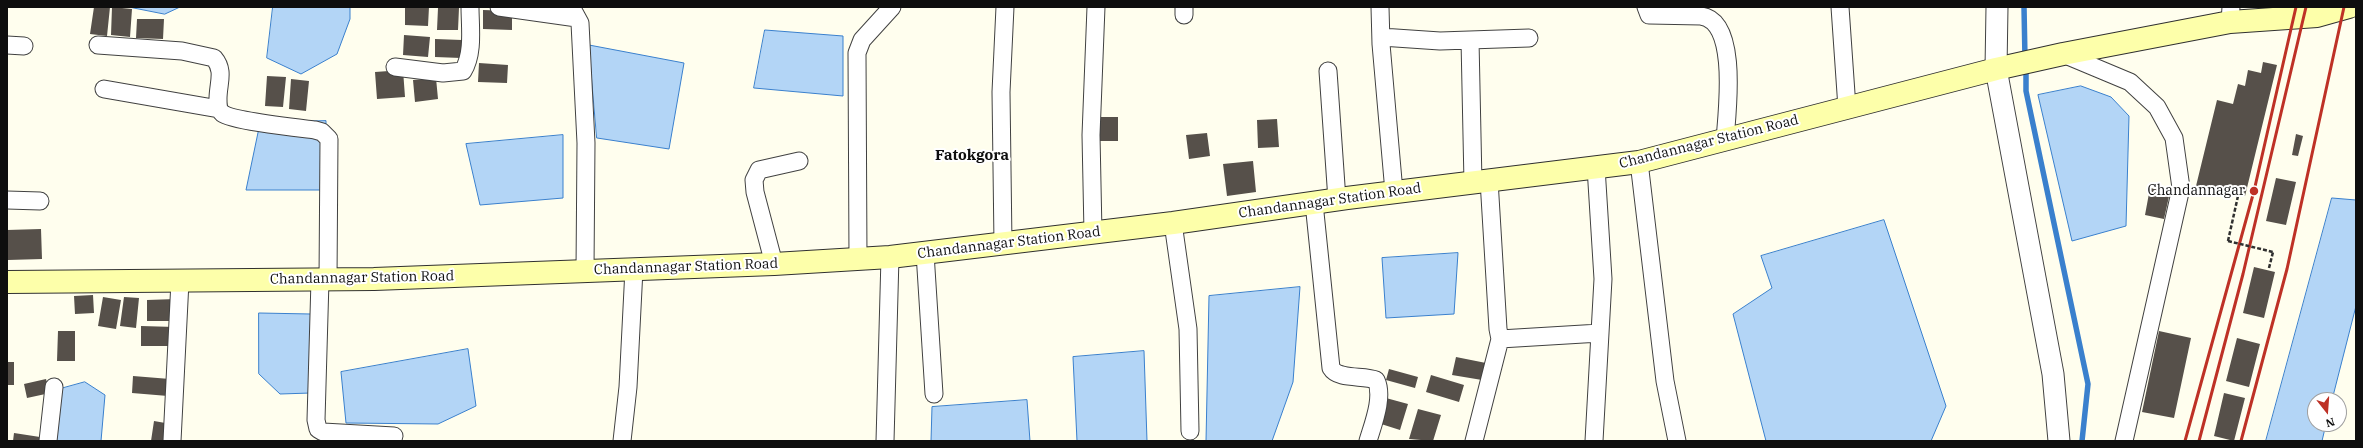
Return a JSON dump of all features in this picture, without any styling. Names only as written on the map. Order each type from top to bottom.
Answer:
[{"type":"main road","name":"Chandannagar Station Road","points":[[7,282],[324,280],[774,264],[890,257],[1003,244],[1174,223],[1394,192],[1639,162],[2003,68],[2231,15],[2317,16],[2349,7]]},
{"type":"street","points":[[395,67],[443,73],[463,71],[468,64],[470,7]]},
{"type":"street","points":[[499,7],[578,18]]},
{"type":"street","points":[[564,7],[574,12],[580,23],[586,143],[584,270]]},
{"type":"street","points":[[858,259],[857,53],[862,40],[892,7]]},
{"type":"street","points":[[1003,244],[1002,92],[1005,7]]},
{"type":"street","points":[[1093,233],[1090,136],[1096,7]]},
{"type":"street","points":[[1380,7],[1381,38],[1394,192]]},
{"type":"street","points":[[1646,7],[1649,15],[1701,16],[1709,17],[1716,23],[1724,46],[1728,69],[1728,98],[1725,140]]},
{"type":"street","points":[[1840,7],[1847,108]]},
{"type":"street","points":[[1996,7],[2003,68],[2053,374],[2059,441]]},
{"type":"street","points":[[1381,38],[1470,40],[1529,38]]},
{"type":"street","points":[[1470,40],[1481,181],[1500,339],[1474,441]]},
{"type":"street","points":[[7,45],[24,46]]},
{"type":"street","points":[[98,45],[182,51],[214,58],[221,71],[219,109]]},
{"type":"street","points":[[2063,54],[2130,82],[2157,107],[2174,138],[2180,188],[2124,441]]},
{"type":"street","points":[[1328,70],[1337,200]]},
{"type":"street","points":[[104,89],[219,109],[222,113],[243,119],[316,130],[322,132],[329,139],[324,280],[316,420],[318,428],[323,432],[394,436]]},
{"type":"street","points":[[774,264],[760,213],[754,180],[759,170],[799,161]]},
{"type":"street","points":[[1639,162],[1665,381],[1677,441]]},
{"type":"street","points":[[1594,441],[1603,279],[1596,167]]},
{"type":"street","points":[[7,200],[40,201]]},
{"type":"street","points":[[1314,203],[1331,368],[1333,372],[1340,374],[1376,380],[1379,385],[1376,409],[1368,441]]},
{"type":"street","points":[[1174,223],[1188,329],[1190,431]]},
{"type":"street","points":[[925,253],[934,394]]},
{"type":"street","points":[[885,441],[890,257]]},
{"type":"street","points":[[622,441],[628,387],[634,269]]},
{"type":"street","points":[[172,441],[180,281]]},
{"type":"street","points":[[1500,339],[1600,333]]},
{"type":"street","points":[[48,441],[54,387]]},
{"type":"path","points":[[2238,196],[2228,241],[2273,252],[2269,268]]},
{"type":"water","points":[[129,7],[180,7],[165,14]]},
{"type":"water","points":[[273,7],[350,7],[350,19],[337,54],[301,74],[267,58]]},
{"type":"water","points":[[765,30],[843,36],[843,96],[754,88]]},
{"type":"water","points":[[589,45],[684,63],[669,149],[597,138]]},
{"type":"water","points":[[2081,86],[2111,97],[2129,116],[2126,226],[2072,241],[2038,95]]},
{"type":"water","points":[[326,121],[325,190],[246,190],[260,123]]},
{"type":"water","points":[[563,135],[563,198],[480,205],[466,144]]},
{"type":"water","points":[[2332,198],[2356,200],[2356,306],[2334,392],[2307,392],[2307,432],[2324,432],[2322,441],[2266,441]]},
{"type":"water","points":[[1884,220],[1946,406],[1931,441],[1766,441],[1733,314],[1772,288],[1761,256]]},
{"type":"water","points":[[1458,253],[1454,314],[1386,318],[1382,258]]},
{"type":"water","points":[[1300,287],[1293,382],[1272,441],[1206,441],[1209,296]]},
{"type":"water","points":[[259,313],[311,314],[311,393],[280,394],[259,374]]},
{"type":"water","points":[[468,349],[476,406],[438,424],[346,423],[341,372]]},
{"type":"water","points":[[1144,351],[1147,441],[1077,441],[1073,357]]},
{"type":"water","points":[[85,382],[105,395],[101,441],[54,441],[60,389]]},
{"type":"water","points":[[1027,400],[1030,441],[931,441],[932,407]]},
{"type":"building","points":[[94,7],[110,7],[107,36],[90,34]]},
{"type":"building","points":[[112,7],[132,9],[130,37],[111,35]]},
{"type":"building","points":[[405,7],[429,7],[428,26],[405,25]]},
{"type":"building","points":[[438,8],[459,8],[458,30],[437,30]]},
{"type":"building","points":[[483,10],[512,11],[512,30],[483,29]]},
{"type":"building","points":[[137,19],[164,19],[163,39],[136,38]]},
{"type":"building","points":[[404,35],[430,37],[428,57],[403,55]]},
{"type":"building","points":[[435,39],[462,40],[461,58],[435,57]]},
{"type":"building","points":[[2263,62],[2277,65],[2245,196],[2196,186],[2217,100],[2233,104],[2238,84],[2245,86],[2248,70],[2261,73]]},
{"type":"building","points":[[479,63],[508,65],[507,83],[478,82]]},
{"type":"building","points":[[403,70],[405,97],[377,99],[375,72]]},
{"type":"building","points":[[267,76],[286,77],[283,107],[265,106]]},
{"type":"building","points":[[436,78],[438,99],[415,102],[413,80]]},
{"type":"building","points":[[291,79],[309,81],[306,111],[289,109]]},
{"type":"building","points":[[1099,117],[1118,117],[1118,141],[1098,141]]},
{"type":"building","points":[[1277,119],[1279,147],[1258,148],[1257,120]]},
{"type":"building","points":[[1207,133],[1210,156],[1189,159],[1186,135]]},
{"type":"building","points":[[2296,134],[2303,136],[2298,156],[2292,155]]},
{"type":"building","points":[[1253,161],[1256,192],[1227,196],[1223,164]]},
{"type":"building","points":[[2276,178],[2296,182],[2286,225],[2266,221]]},
{"type":"building","points":[[2150,188],[2170,192],[2164,219],[2145,215]]},
{"type":"building","points":[[41,229],[42,259],[8,260],[7,230]]},
{"type":"building","points":[[2254,267],[2275,272],[2264,318],[2243,313]]},
{"type":"building","points":[[93,295],[94,313],[75,314],[74,296]]},
{"type":"building","points":[[103,297],[121,300],[116,329],[98,326]]},
{"type":"building","points":[[124,297],[139,298],[136,328],[120,326]]},
{"type":"building","points":[[176,299],[176,321],[147,321],[147,300]]},
{"type":"building","points":[[141,326],[175,327],[175,346],[141,346]]},
{"type":"building","points":[[58,331],[75,331],[75,361],[57,361]]},
{"type":"building","points":[[2159,331],[2191,338],[2174,418],[2142,412]]},
{"type":"building","points":[[2237,338],[2260,344],[2249,387],[2226,381]]},
{"type":"building","points":[[1456,357],[1491,364],[1488,381],[1452,375]]},
{"type":"building","points":[[7,362],[14,362],[14,385],[7,385]]},
{"type":"building","points":[[1389,369],[1418,377],[1415,388],[1386,380]]},
{"type":"building","points":[[1431,375],[1464,385],[1459,402],[1426,392]]},
{"type":"building","points":[[133,376],[170,379],[168,396],[132,393]]},
{"type":"building","points":[[46,379],[50,393],[27,398],[24,384]]},
{"type":"building","points":[[2224,393],[2245,398],[2234,441],[2214,436]]},
{"type":"building","points":[[1386,398],[1408,404],[1400,430],[1378,423]]},
{"type":"building","points":[[1418,409],[1441,415],[1433,441],[1409,439]]},
{"type":"building","points":[[154,421],[171,424],[169,441],[151,441]]},
{"type":"building","points":[[14,433],[40,437],[39,441],[13,441]]},
{"type":"waterway","points":[[2024,7],[2025,59]]},
{"type":"waterway","points":[[2026,67],[2026,91],[2088,384],[2082,441]]},
{"type":"railway","points":[[2185,441],[2254,191],[2296,7]]},
{"type":"railway","points":[[2199,441],[2243,274],[2306,7]]},
{"type":"railway","points":[[2241,441],[2287,269],[2344,7]]},
{"type":"place","name":"Chandannagar","points":[[2254,191]]},
{"type":"district","name":"Fatokgora","points":[[972,156]]}]
